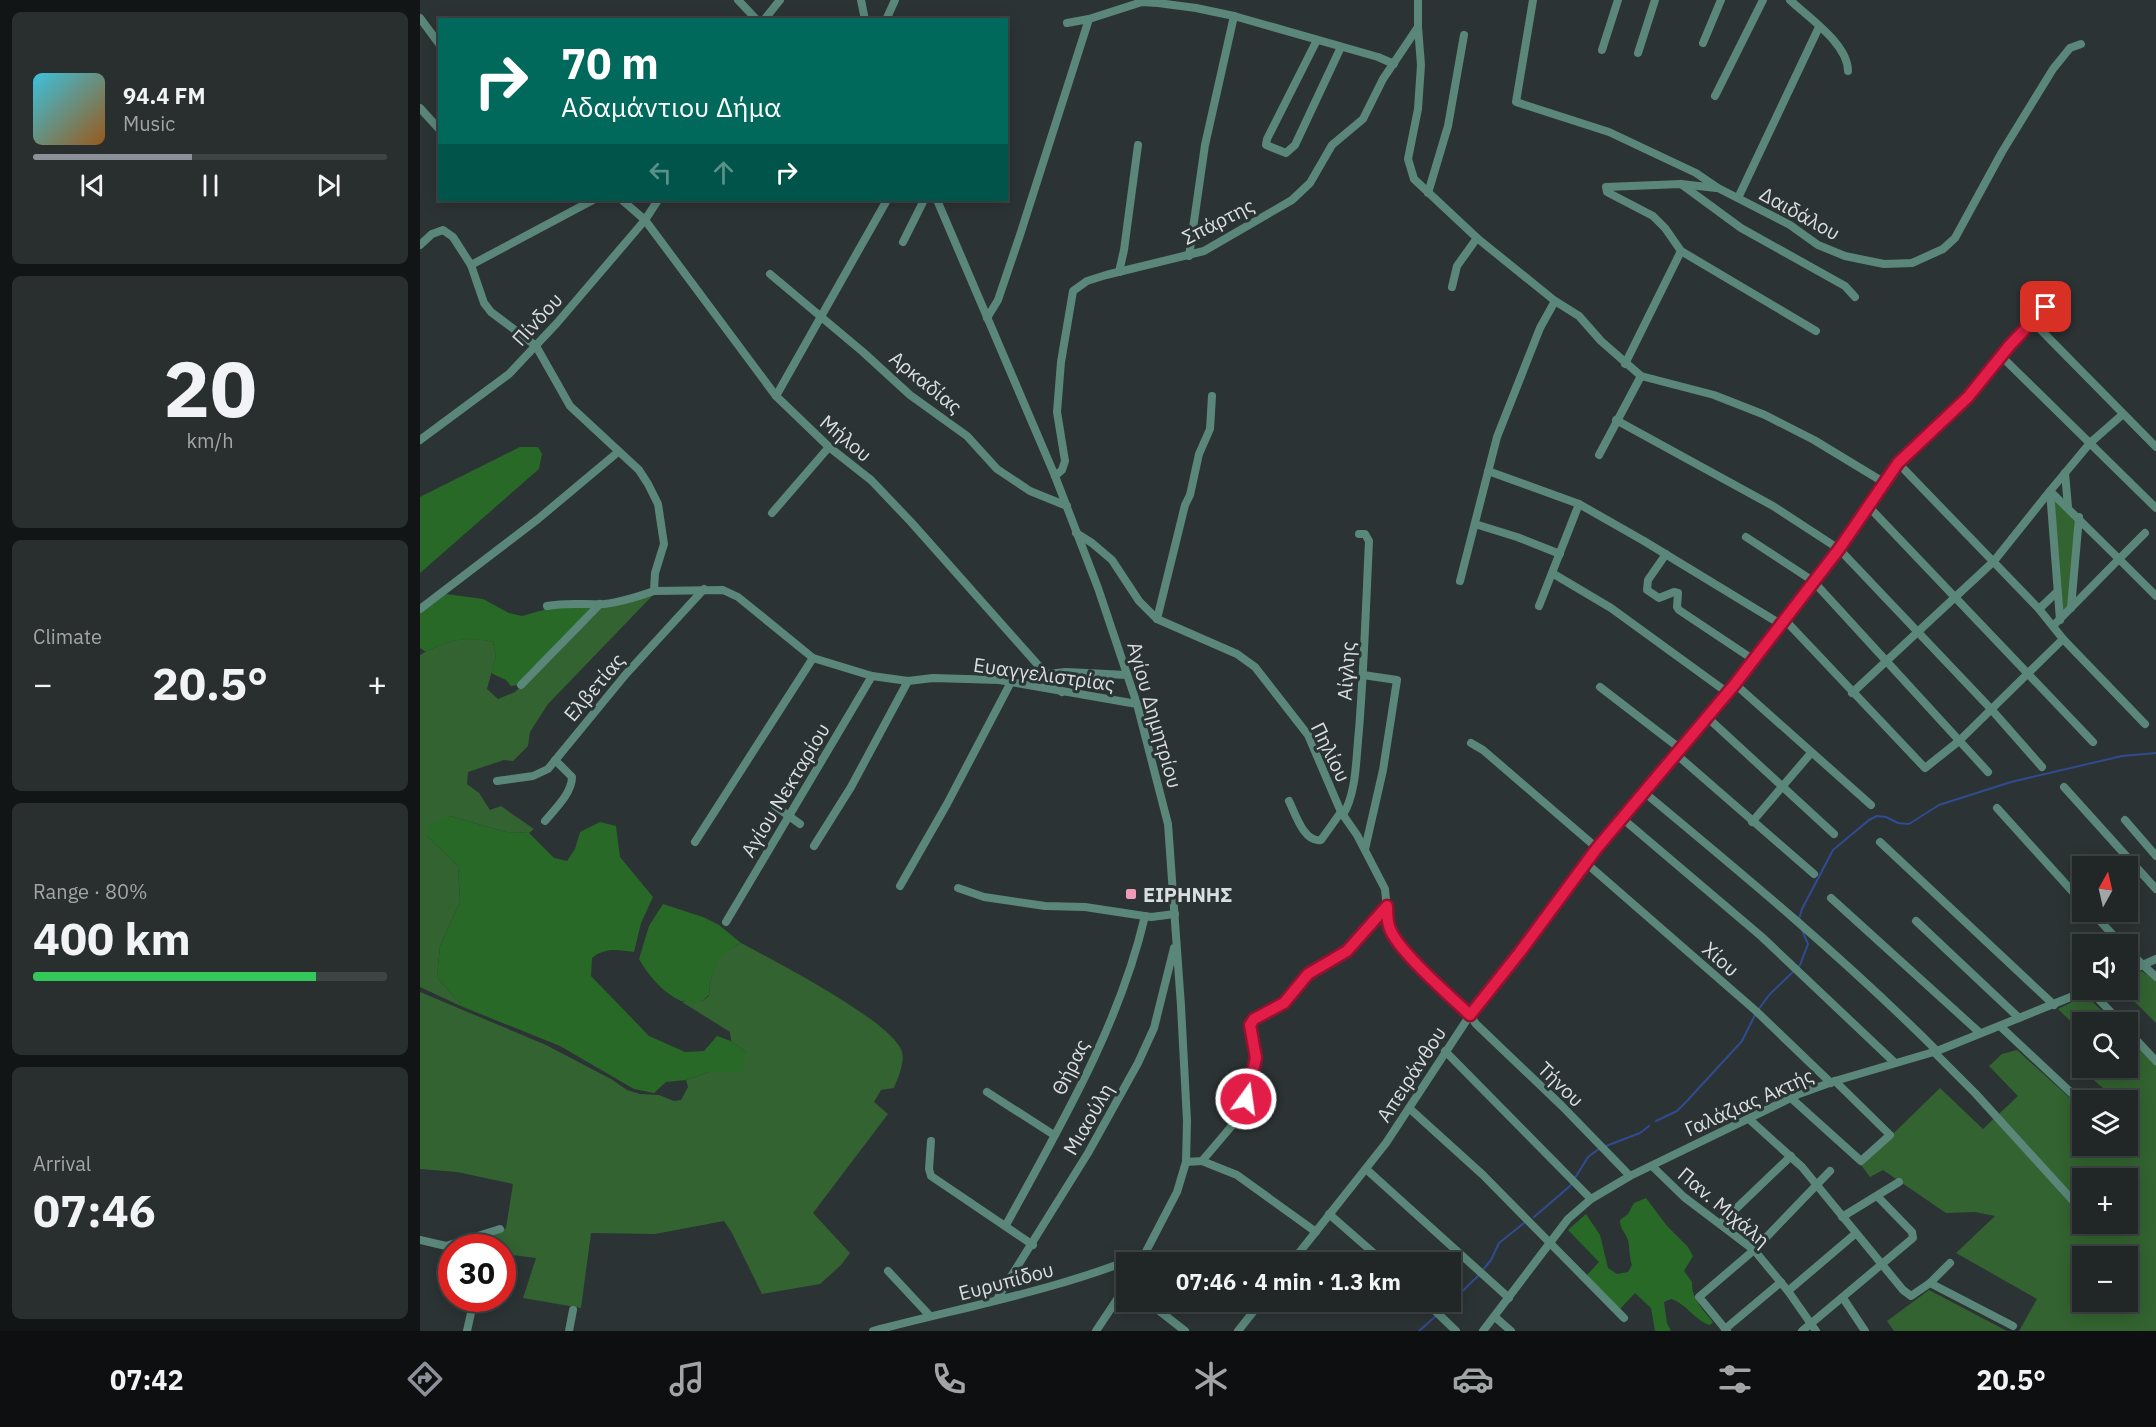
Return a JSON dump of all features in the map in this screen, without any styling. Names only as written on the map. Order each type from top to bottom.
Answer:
[{"type":"street","points":[[738,0],[755,18]]},
{"type":"street","points":[[766,18],[780,0]]},
{"type":"street","points":[[861,0],[865,18]]},
{"type":"street","points":[[887,18],[895,0]]},
{"type":"street","points":[[1418,0],[1421,65],[1418,109],[1408,159],[1414,179],[1477,238],[1586,323],[1641,376],[1714,395],[1765,415],[1814,440],[1884,483]]},
{"type":"street","name":"Δαιδάλου","points":[[1533,0],[1516,102],[1608,132],[1696,173],[1718,188],[1790,225],[1818,245],[1845,256],[1884,264],[1900,264],[1933,254],[1955,238],[2002,152],[2052,69],[2070,48],[2081,44]]},
{"type":"street","points":[[1602,50],[1618,0]]},
{"type":"street","points":[[1638,53],[1655,0]]},
{"type":"street","points":[[1703,43],[1721,0]]},
{"type":"street","points":[[1715,96],[1763,0]]},
{"type":"street","points":[[1790,0],[1840,47],[1846,57],[1848,71]]},
{"type":"street","points":[[1067,23],[1089,19],[1142,2],[1196,8],[1234,16],[1378,57],[1394,64]]},
{"type":"street","points":[[1189,256],[1205,145],[1234,16]]},
{"type":"street","points":[[420,18],[438,42]]},
{"type":"street","points":[[987,318],[998,300],[1089,19]]},
{"type":"street","name":"Σπάρτης","points":[[1055,476],[1062,470],[1065,461],[1057,412],[1061,362],[1073,291],[1087,281],[1204,251],[1283,207],[1301,193],[1318,172],[1332,145],[1363,119],[1378,88],[1418,27]]},
{"type":"street","points":[[1738,198],[1819,27]]},
{"type":"street","points":[[1428,192],[1448,126],[1464,35]]},
{"type":"street","points":[[1317,40],[1266,139],[1266,145],[1270,148],[1286,153],[1295,145],[1341,47]]},
{"type":"street","points":[[420,108],[438,128]]},
{"type":"street","points":[[1119,272],[1138,146]]},
{"type":"street","points":[[1681,184],[1741,228],[1845,286],[1855,297]]},
{"type":"street","points":[[1718,188],[1681,184],[1606,187],[1607,192],[1615,197],[1653,216],[1665,228],[1681,251],[1816,331]]},
{"type":"street","points":[[471,265],[591,201]]},
{"type":"street","name":"Μήλου","points":[[623,201],[645,220],[776,396],[829,447],[871,480],[1062,692]]},
{"type":"street","name":"Πίνδου","points":[[420,440],[509,374],[645,220],[657,201]]},
{"type":"street","points":[[776,396],[886,201]]},
{"type":"street","points":[[903,242],[924,201]]},
{"type":"street","name":"Αγίου Δημητρίου","points":[[937,201],[1055,476],[1098,588],[1137,704],[1168,824],[1187,1121],[1186,1162],[1177,1192],[1146,1252]]},
{"type":"street","points":[[420,245],[432,234],[443,230],[453,237],[471,265],[484,303],[491,312],[536,346],[570,406],[639,470],[658,504],[664,544],[654,591]]},
{"type":"street","points":[[1452,287],[1457,267],[1477,238]]},
{"type":"street","points":[[1626,364],[1681,251]]},
{"type":"street","name":"Αρκαδίας","points":[[770,274],[910,395],[967,436],[1012,481],[1067,507]]},
{"type":"street","name":"Απειράνθου","points":[[1300,1252],[1366,1169],[1470,1015],[1597,848],[1679,753],[1754,660],[1839,549],[1898,463],[1968,397],[2058,292]]},
{"type":"street","points":[[1460,581],[1488,471],[1510,404],[1540,328],[1555,301]]},
{"type":"street","points":[[2033,322],[2156,447]]},
{"type":"street","points":[[2001,356],[2156,508]]},
{"type":"street","points":[[1599,455],[1641,376]]},
{"type":"street","points":[[1157,619],[1185,505],[1190,495],[1198,454],[1210,429],[1212,396]]},
{"type":"street","points":[[1852,693],[1994,561],[2090,443],[2122,415]]},
{"type":"street","points":[[1616,420],[1773,506],[1839,549],[1918,630],[2042,766]]},
{"type":"street","points":[[772,513],[829,447]]},
{"type":"street","points":[[420,609],[538,519],[618,452]]},
{"type":"street","points":[[1898,463],[2039,609],[2057,623]]},
{"type":"street","points":[[1488,471],[1578,504],[1783,622],[1925,768],[1959,741],[2063,639]]},
{"type":"street","points":[[2064,473],[2068,507]]},
{"type":"street","points":[[2050,491],[2079,517],[2156,596]]},
{"type":"street","points":[[2050,491],[2057,623],[2063,639],[2145,724]]},
{"type":"street","points":[[1539,606],[1578,504]]},
{"type":"street","points":[[2038,506],[2052,515]]},
{"type":"street","points":[[1869,507],[2093,742]]},
{"type":"street","points":[[2071,608],[2079,517]]},
{"type":"street","points":[[1475,524],[1560,554]]},
{"type":"street","name":"Πηλίου","points":[[1076,533],[1112,560],[1139,601],[1157,619],[1237,654],[1256,667],[1308,735],[1342,814],[1365,849],[1385,889],[1388,921],[1395,938],[1425,972],[1470,1015]]},
{"type":"street","points":[[2057,623],[2145,533]]},
{"type":"street","name":"Αίγλης","points":[[1289,801],[1304,830],[1312,840],[1317,841],[1321,840],[1342,814],[1349,801],[1363,675],[1369,541],[1365,534],[1359,534]]},
{"type":"street","points":[[1746,537],[1813,581],[1988,772]]},
{"type":"street","points":[[1666,554],[1648,580],[1647,590],[1659,598],[1674,592],[1678,593],[1677,607],[1679,610],[1754,660]]},
{"type":"street","points":[[1552,573],[1629,621],[1728,693]]},
{"type":"street","points":[[2074,580],[2087,592]]},
{"type":"street","name":"Ελβετίας","points":[[497,782],[533,776],[548,770],[626,674],[704,589]]},
{"type":"street","name":"Ευαγγελιστρίας","points":[[547,606],[566,602],[600,604],[625,601],[654,591],[723,590],[738,597],[813,658],[872,676],[908,681],[958,678],[1011,682],[1137,704]]},
{"type":"street","points":[[2039,609],[2057,592]]},
{"type":"street","points":[[521,685],[600,604]]},
{"type":"street","points":[[695,842],[813,658]]},
{"type":"street","points":[[1046,674],[1066,672],[1127,675]]},
{"type":"street","points":[[1363,675],[1397,680],[1383,770],[1365,849]]},
{"type":"street","name":"Αγίου Νεκταρίου","points":[[726,922],[872,676]]},
{"type":"street","points":[[814,846],[851,787],[908,681]]},
{"type":"street","points":[[900,886],[947,804],[1011,682]]},
{"type":"street","points":[[1735,684],[1871,805]]},
{"type":"street","points":[[1600,687],[1679,753],[1752,822],[1814,874]]},
{"type":"street","points":[[1708,718],[1834,834]]},
{"type":"street","points":[[1471,743],[1484,750],[1597,848]]},
{"type":"street","points":[[1752,822],[1811,753]]},
{"type":"street","points":[[545,821],[571,788],[573,781],[572,777],[555,760]]},
{"type":"street","points":[[2064,787],[2156,889]]},
{"type":"street","points":[[1644,793],[1879,993],[1975,1093],[2072,1200]]},
{"type":"street","points":[[775,806],[800,824]]},
{"type":"street","points":[[1997,808],[2072,891]]},
{"type":"street","points":[[1623,819],[1762,937],[1894,1062]]},
{"type":"street","points":[[2125,820],[2156,856]]},
{"type":"street","points":[[1880,842],[2054,1005]]},
{"type":"street","name":"Χίου","points":[[1586,863],[1756,1011],[1890,1135],[1860,1161],[1791,1098]]},
{"type":"street","points":[[958,888],[999,900],[1045,906],[1085,907],[1145,916],[1175,914]]},
{"type":"street","points":[[1831,898],[1980,1033]]},
{"type":"street","points":[[1202,1161],[1227,1134],[1244,1107],[1256,1058],[1250,1025],[1254,1019],[1284,1003],[1308,974],[1347,951],[1387,906]]},
{"type":"street","name":"Θήρας","points":[[1006,1225],[1048,1152],[1114,1015],[1145,916]]},
{"type":"street","points":[[1916,921],[2019,1018]]},
{"type":"street","points":[[2101,922],[2112,934]]},
{"type":"street","name":"Μιαούλη","points":[[997,1299],[1033,1245],[1119,1101],[1138,1064],[1154,1028],[1175,940]]},
{"type":"street","points":[[2138,966],[2156,959]]},
{"type":"street","points":[[2138,962],[2156,977]]},
{"type":"street","name":"Γαλάζιας Ακτής","points":[[1483,1331],[1568,1219],[1591,1199],[1630,1176],[1791,1098],[1894,1062],[1935,1052],[2072,997]]},
{"type":"street","points":[[2099,1000],[2110,1012]]},
{"type":"street","name":"Τήνου","points":[[1470,1015],[1476,1024],[1562,1106],[1630,1176]]},
{"type":"street","points":[[2001,1027],[2072,1094]]},
{"type":"street","points":[[2138,1042],[2156,1061]]},
{"type":"street","points":[[1445,1051],[1591,1199]]},
{"type":"street","points":[[987,1092],[1054,1136]]},
{"type":"street","points":[[1409,1108],[1483,1175],[1624,1318]]},
{"type":"street","points":[[1749,1119],[1791,1156],[1881,1265],[1911,1296],[1930,1283],[1950,1263]]},
{"type":"street","points":[[931,1141],[928,1169],[931,1176],[1033,1245]]},
{"type":"street","points":[[1721,1223],[1791,1156]]},
{"type":"street","points":[[1186,1162],[1202,1161],[1237,1175],[1316,1232]]},
{"type":"street","name":"Παν. Μιχάλη","points":[[1652,1167],[1684,1197],[1754,1250],[1781,1282],[1814,1328]]},
{"type":"street","points":[[1366,1169],[1509,1298]]},
{"type":"street","points":[[1781,1282],[1726,1330],[1699,1297],[1754,1250],[1830,1171]]},
{"type":"street","points":[[1842,1217],[1899,1182]]},
{"type":"street","points":[[1802,1331],[1814,1328],[1843,1298],[1914,1235],[1877,1196]]},
{"type":"street","points":[[1329,1214],[1373,1252]]},
{"type":"street","points":[[420,1240],[446,1246],[500,1229]]},
{"type":"street","points":[[1788,1292],[1855,1234]]},
{"type":"street","name":"Ευρυπίδου","points":[[873,1331],[902,1328],[930,1316],[1047,1288],[1116,1266]]},
{"type":"street","points":[[888,1272],[930,1316]]},
{"type":"street","points":[[1930,1283],[2013,1326]]},
{"type":"street","points":[[1843,1298],[1865,1331]]},
{"type":"street","points":[[1096,1331],[1116,1303]]},
{"type":"street","points":[[569,1331],[573,1310]]},
{"type":"street","points":[[467,1331],[471,1312]]},
{"type":"street","points":[[1161,1312],[1185,1331]]},
{"type":"street","points":[[1238,1331],[1253,1312]]},
{"type":"street","points":[[1436,1312],[1456,1331]]},
{"type":"street","points":[[1495,1317],[1511,1331]]},
{"type":"green space","points":[[520,447],[538,447],[542,454],[539,469],[420,573],[420,497]]},
{"type":"green space","points":[[2054,497],[2075,518],[2069,606],[2062,613]]},
{"type":"green space","points":[[446,594],[483,599],[509,613],[522,616],[554,607],[598,605],[549,657],[517,685],[511,686],[506,680],[491,673],[496,656],[493,642],[466,639],[450,642],[426,652],[420,648],[420,613]]},
{"type":"green space","points":[[653,595],[548,704],[530,732],[528,746],[513,761],[504,760],[468,772],[467,784],[479,793],[490,810],[501,806],[534,829],[529,833],[506,832],[450,816],[427,836],[458,866],[460,902],[440,946],[437,977],[463,1007],[420,987],[420,655],[438,646],[464,639],[493,642],[496,656],[487,689],[498,699],[515,692],[602,606]]},
{"type":"green space","points":[[450,816],[506,832],[529,833],[554,858],[567,861],[575,849],[580,832],[600,822],[616,826],[620,857],[653,897],[641,923],[634,952],[612,950],[602,952],[592,958],[591,976],[649,1036],[685,1052],[704,1051],[717,1036],[731,1041],[746,1052],[742,1071],[709,1072],[686,1080],[666,1082],[654,1093],[634,1089],[560,1046],[463,1007],[437,977],[440,946],[460,902],[458,866],[427,836],[431,823]]},
{"type":"green space","points":[[663,904],[703,917],[719,925],[741,943],[721,958],[714,970],[709,995],[701,1002],[683,1002],[674,998],[651,977],[639,959],[649,926]]},
{"type":"green space","points":[[741,943],[830,992],[878,1025],[894,1039],[902,1052],[902,1066],[894,1088],[881,1090],[874,1102],[888,1114],[813,1213],[850,1253],[841,1265],[820,1284],[762,1294],[724,1221],[655,1234],[591,1233],[581,1308],[523,1298],[536,1258],[516,1256],[516,1234],[491,1234],[506,1228],[513,1184],[457,1172],[420,1169],[420,992],[546,1045],[611,1079],[627,1090],[640,1094],[659,1095],[674,1101],[681,1100],[688,1087],[686,1080],[709,1072],[746,1052],[731,1041],[730,1032],[682,1002],[701,1002],[709,996],[711,978],[716,964]]},
{"type":"green space","points":[[2142,971],[2156,982],[2156,1023],[2133,1000],[2138,1000],[2138,973]]},
{"type":"green space","points":[[2076,1000],[2091,1000],[2103,1012],[2072,1012],[2072,1022],[2058,1009]]},
{"type":"green space","points":[[2138,1047],[2156,1065],[2156,1331],[2019,1331],[2037,1299],[1956,1253],[1995,1216],[1975,1212],[1946,1213],[1883,1170],[1870,1177],[1861,1165],[1940,1088],[1983,1129],[2018,1096],[1989,1066],[2002,1054],[2017,1050],[2072,1100],[2072,1156],[2138,1156],[2138,1090],[2105,1090],[2092,1078],[2138,1078]]},
{"type":"green space","points":[[1646,1198],[1693,1256],[1684,1271],[1692,1282],[1693,1294],[1713,1322],[1710,1325],[1699,1320],[1682,1304],[1671,1299],[1664,1302],[1667,1323],[1671,1331],[1655,1331],[1651,1308],[1635,1293],[1619,1310],[1587,1275],[1599,1262],[1568,1230],[1586,1214],[1600,1235],[1608,1268],[1617,1274],[1628,1272],[1632,1265],[1629,1243],[1620,1220],[1628,1214],[1634,1203]]},
{"type":"green space","points":[[1929,1290],[2007,1331],[1894,1331],[1887,1321]]},
{"type":"waterway","points":[[1799,919],[1833,850],[1877,816],[1909,824],[1939,805],[2011,782],[2122,756],[2156,753]]},
{"type":"waterway","points":[[1758,1010],[1770,994],[1800,965],[1808,944],[1802,930]]},
{"type":"waterway","points":[[1656,1121],[1677,1111],[1686,1102],[1742,1041],[1755,1015]]},
{"type":"waterway","points":[[1606,1146],[1640,1133],[1649,1126]]},
{"type":"waterway","points":[[1534,1217],[1570,1186],[1588,1157],[1600,1148]]},
{"type":"waterway","points":[[1461,1293],[1491,1260],[1499,1243],[1524,1223]]},
{"type":"waterway","points":[[1419,1331],[1436,1316]]},
{"type":"place","name":"ΕΙΡΗΝΗΣ","points":[[1131,894]]},
{"type":"route","points":[[1246,1099],[1256,1058],[1250,1025],[1254,1019],[1284,1003],[1308,974],[1347,951],[1387,906],[1390,930],[1395,938],[1425,972],[1470,1015],[1597,848],[1677,755],[1782,625],[1839,549],[1898,463],[1968,397],[2010,345],[2046,307]]}]
